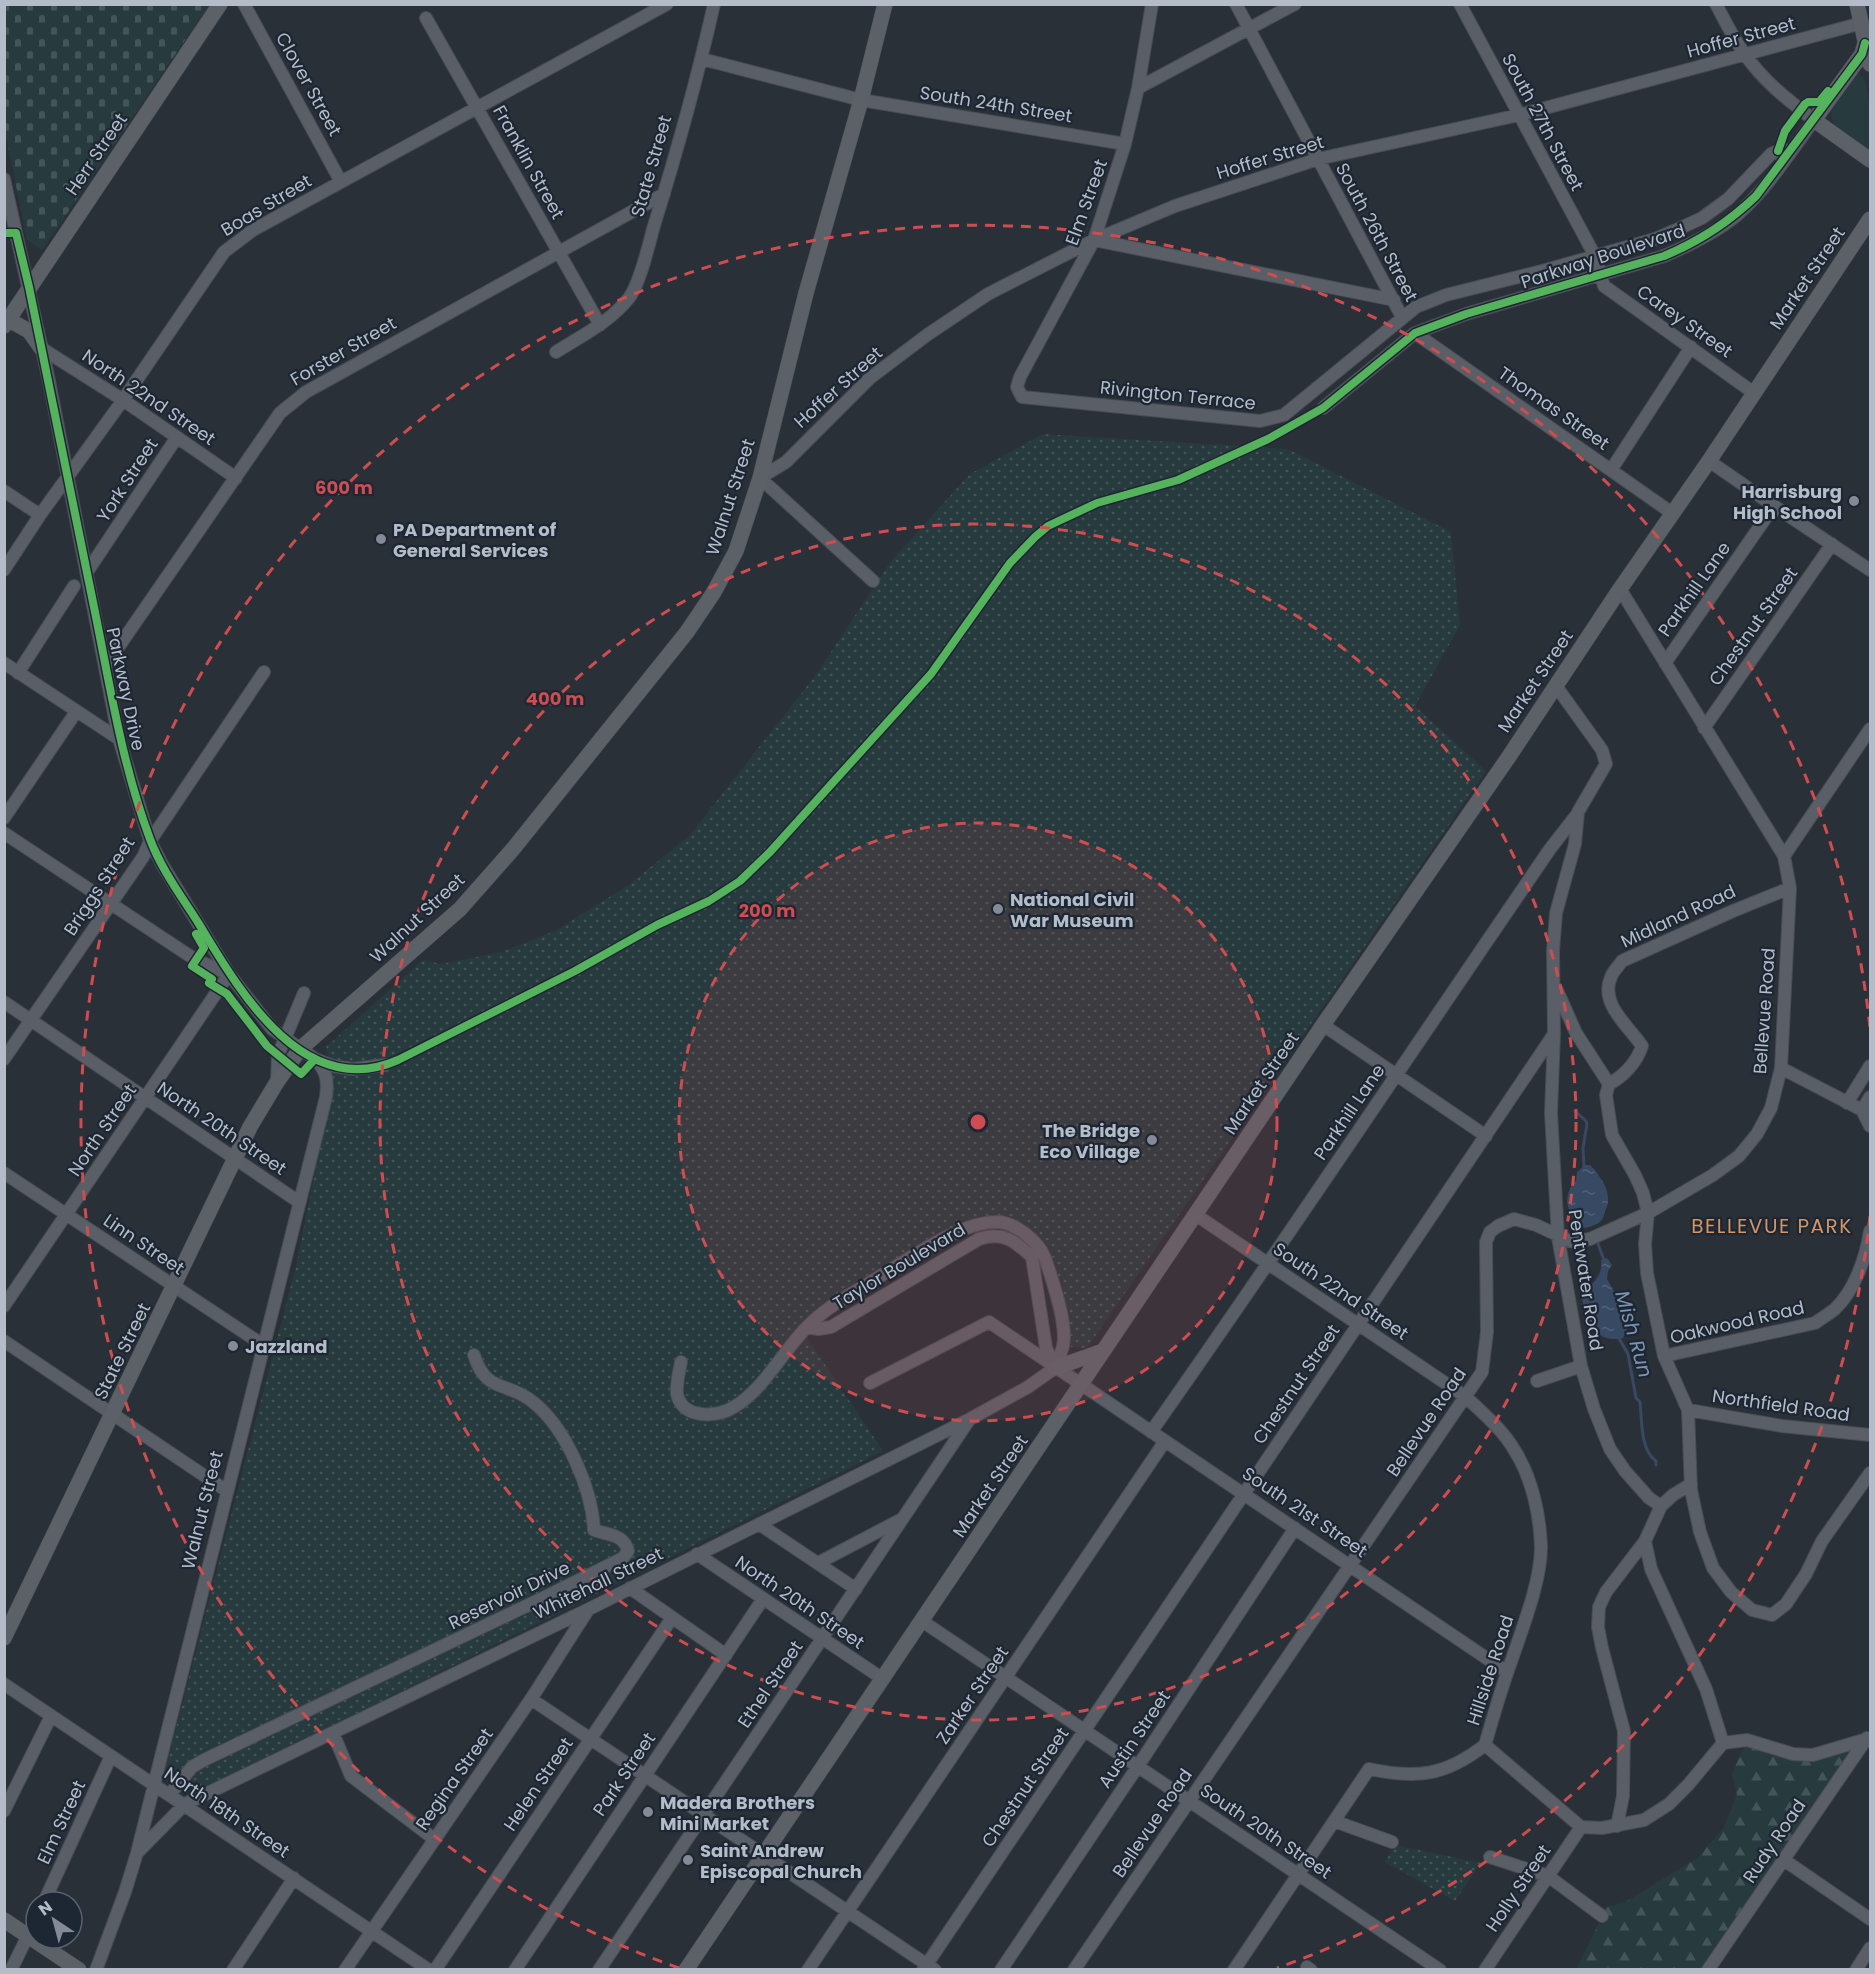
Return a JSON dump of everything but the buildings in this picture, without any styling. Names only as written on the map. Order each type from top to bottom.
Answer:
[{"type":"main road","name":"Herr Street","points":[[7,323],[220,4]]},
{"type":"main road","name":"Walnut Street","points":[[300,1049],[460,909],[513,849],[687,632],[714,592],[736,551],[760,478],[806,293],[861,100],[885,4]]},
{"type":"main road","points":[[1857,4],[1870,64]]},
{"type":"main road","name":"Parkway Boulevard","points":[[1814,120],[1862,54],[1865,43]]},
{"type":"main road","points":[[1814,120],[1870,160]]},
{"type":"main road","name":"Market Street","points":[[686,1970],[1323,1025],[1709,461],[1870,219]]},
{"type":"main road","points":[[7,323],[29,331],[41,348]]},
{"type":"main road","name":"State Street","points":[[4,1638],[250,1127],[300,1049]]},
{"type":"main road","points":[[1055,1368],[1103,1351]]},
{"type":"main road","points":[[4,1920],[24,1932]]},
{"type":"main road","points":[[50,1950],[79,1970]]},
{"type":"street","name":"Clover Street","points":[[244,4],[341,182]]},
{"type":"street","name":"Boas Street","points":[[4,570],[224,252],[253,230],[667,4]]},
{"type":"street","name":"State Street","points":[[556,352],[617,312],[631,296],[664,194],[702,59],[714,4]]},
{"type":"street","name":"Elm Street","points":[[1022,397],[1017,387],[1020,377],[1094,240],[1125,144],[1138,88],[1152,4]]},
{"type":"street","name":"South 26th Street","points":[[1236,4],[1402,317]]},
{"type":"street","points":[[1138,88],[1295,4]]},
{"type":"street","name":"South 27th Street","points":[[1460,4],[1595,256],[1600,276]]},
{"type":"street","points":[[1716,4],[1744,54],[1765,79],[1814,120]]},
{"type":"street","name":"Franklin Street","points":[[426,18],[600,324]]},
{"type":"street","name":"Hoffer Street","points":[[760,478],[786,462],[870,378],[927,335],[988,294],[1094,240],[1175,206],[1318,159],[1519,115],[1862,23]]},
{"type":"street","name":"South 24th Street","points":[[702,59],[861,100],[1125,144]]},
{"type":"street","name":"Parkway Boulevard","points":[[1323,408],[1415,333],[1466,314],[1664,256],[1691,245],[1715,231],[1737,215],[1756,196],[1814,120]]},
{"type":"street","name":"Parkway Boulevard","points":[[1402,317],[1446,295],[1655,238],[1702,218],[1728,199],[1771,153],[1791,150]]},
{"type":"street","name":"Parkway Drive","points":[[4,179],[29,287],[119,739],[150,841],[229,974],[272,1029],[315,1059]]},
{"type":"street","name":"Forster Street","points":[[106,665],[280,413],[306,392],[664,194]]},
{"type":"street","points":[[1094,240],[1394,300]]},
{"type":"street","name":"Carey Street","points":[[1600,276],[1604,286],[1754,393]]},
{"type":"street","name":"Rivington Terrace","points":[[1022,397],[1260,422],[1284,415],[1402,317]]},
{"type":"street","name":"Thomas Street","points":[[1415,333],[1672,513]]},
{"type":"street","points":[[1611,470],[1691,347]]},
{"type":"street","name":"North 22nd Street","points":[[41,348],[123,400],[236,478]]},
{"type":"street","name":"York Street","points":[[87,572],[177,437]]},
{"type":"street","points":[[1709,461],[1870,570]]},
{"type":"street","points":[[760,478],[873,581]]},
{"type":"street","points":[[4,491],[40,515]]},
{"type":"street","name":"Parkhill Lane","points":[[1665,663],[1774,506]]},
{"type":"street","name":"Chestnut Street","points":[[1704,728],[1832,544]]},
{"type":"street","points":[[18,673],[74,586]]},
{"type":"street","name":"Bellevue Road","points":[[1074,1970],[1482,1371],[1487,1332],[1486,1242],[1490,1232],[1515,1219],[1536,1225],[1558,1237],[1574,1242],[1590,1239],[1648,1213],[1739,1156],[1757,1134],[1771,1108],[1781,1068],[1790,888],[1784,856],[1620,589]]},
{"type":"street","points":[[4,663],[119,739]]},
{"type":"street","name":"Briggs Street","points":[[4,1059],[143,857],[150,841],[264,672]]},
{"type":"street","points":[[1554,1034],[1553,981],[1556,913],[1575,844],[1578,812],[1606,764],[1602,750],[1556,686]]},
{"type":"street","points":[[4,818],[76,712]]},
{"type":"street","points":[[1784,856],[1870,729]]},
{"type":"street","name":"Parkhill Lane","points":[[1151,1432],[1269,1264],[1550,849],[1578,812]]},
{"type":"street","points":[[4,833],[196,960],[229,974]]},
{"type":"street","name":"Midland Road","points":[[1609,1084],[1620,1078],[1639,1056],[1642,1046],[1612,1008],[1609,994],[1610,977],[1622,961],[1790,888]]},
{"type":"street","name":"North Street","points":[[4,1306],[229,974]]},
{"type":"street","points":[[1553,981],[1576,1034],[1609,1084],[1606,1095],[1612,1135],[1643,1193],[1648,1213],[1645,1244],[1647,1274],[1665,1356],[1688,1410],[1690,1484],[1700,1532],[1713,1568],[1731,1592],[1752,1610],[1772,1615],[1786,1604],[1806,1574],[1822,1541],[1870,1473]]},
{"type":"street","name":"State Street","points":[[277,1082],[278,1055],[304,993]]},
{"type":"street","name":"North 20th Street","points":[[4,1002],[299,1202]]},
{"type":"street","points":[[1323,1025],[1485,1136]]},
{"type":"street","name":"Chestnut Street","points":[[928,1968],[1084,1730],[1554,1034]]},
{"type":"street","name":"Pentwater Road","points":[[1554,1034],[1551,1113],[1558,1237],[1581,1366],[1594,1409],[1610,1449],[1636,1485],[1661,1506]]},
{"type":"street","points":[[315,1059],[341,1068],[384,1065]]},
{"type":"street","name":"Walnut Street","points":[[96,1970],[137,1853],[327,1089],[328,1080],[323,1067],[315,1059]]},
{"type":"street","points":[[1847,1103],[1870,1066]]},
{"type":"street","points":[[1781,1068],[1862,1110],[1870,1126]]},
{"type":"street","points":[[1862,1110],[1870,1097]]},
{"type":"street","name":"Linn Street","points":[[4,1173],[263,1345]]},
{"type":"street","name":"South 22nd Street","points":[[1196,1215],[1466,1397]]},
{"type":"street","name":"Taylor Boulevard","points":[[681,1362],[677,1395],[684,1405],[698,1415],[718,1414],[735,1407],[755,1389],[807,1327],[847,1296],[939,1241],[969,1228],[998,1221],[1026,1233],[1043,1252],[1060,1309],[1063,1346],[1055,1368]]},
{"type":"street","name":"Oakwood Road","points":[[1665,1356],[1815,1323],[1836,1308],[1854,1282],[1866,1254],[1870,1231]]},
{"type":"street","name":"Taylor Boulevard","points":[[807,1327],[818,1329],[831,1327],[979,1239],[992,1235],[1010,1239],[1032,1257],[1046,1348],[1055,1368]]},
{"type":"street","points":[[870,1383],[989,1322],[1081,1385]]},
{"type":"street","points":[[4,1341],[227,1491]]},
{"type":"street","name":"Reservoir Drive","points":[[170,1794],[192,1767],[204,1760],[541,1599],[623,1558],[628,1551],[626,1543],[619,1537],[594,1530],[593,1511],[588,1494],[570,1450],[547,1414],[531,1400],[485,1377],[474,1355]]},
{"type":"street","points":[[1537,1381],[1581,1366]]},
{"type":"street","name":"Whitehall Street","points":[[137,1853],[185,1804],[589,1609],[970,1419],[1012,1396],[1055,1368]]},
{"type":"street","name":"South 21st Street","points":[[1081,1385],[1507,1672]]},
{"type":"street","name":"Hillside Road","points":[[1466,1397],[1492,1422],[1515,1450],[1527,1474],[1538,1519],[1541,1548],[1527,1612],[1485,1745],[1581,1827]]},
{"type":"street","name":"Northfield Road","points":[[1688,1410],[1782,1426],[1870,1435]]},
{"type":"street","name":"Ethel Street","points":[[599,1970],[970,1419]]},
{"type":"street","name":"Zarker Street","points":[[812,1964],[1165,1441]]},
{"type":"street","points":[[1617,1826],[1623,1796],[1624,1731],[1600,1637],[1599,1607],[1605,1592],[1645,1541],[1661,1506],[1690,1484]]},
{"type":"street","points":[[818,1563],[903,1519]]},
{"type":"street","points":[[759,1524],[856,1589]]},
{"type":"street","name":"Austin Street","points":[[1001,1970],[1294,1528]]},
{"type":"street","points":[[1645,1541],[1651,1569],[1706,1689],[1723,1743]]},
{"type":"street","name":"North 20th Street","points":[[697,1554],[883,1678]]},
{"type":"street","points":[[630,1588],[726,1655]]},
{"type":"street","name":"Park Street","points":[[515,1970],[764,1599]]},
{"type":"street","name":"Regina Street","points":[[345,1970],[531,1699],[589,1609]]},
{"type":"street","name":"Helen Street","points":[[435,1970],[672,1618]]},
{"type":"street","name":"South 20th Street","points":[[922,1622],[1440,1970]]},
{"type":"street","name":"North 18th Street","points":[[4,1684],[429,1970]]},
{"type":"street","points":[[531,1699],[764,1854],[928,1968]]},
{"type":"street","points":[[4,1811],[51,1716]]},
{"type":"street","points":[[333,1733],[351,1776],[434,1839]]},
{"type":"street","points":[[1581,1827],[1602,1828],[1644,1820],[1669,1804],[1723,1743],[1747,1740],[1793,1754],[1813,1755],[1869,1738]]},
{"type":"street","name":"Rudy Road","points":[[1708,1970],[1869,1738]]},
{"type":"street","points":[[1234,1970],[1369,1769],[1420,1775],[1443,1770],[1467,1759],[1485,1745]]},
{"type":"street","name":"Elm Street","points":[[50,1890],[111,1756]]},
{"type":"street","points":[[1334,1821],[1392,1842]]},
{"type":"street","name":"Holly Street","points":[[1485,1970],[1581,1827]]},
{"type":"street","points":[[1490,1857],[1548,1876],[1602,1916]]},
{"type":"street","points":[[1784,1860],[1870,1919]]},
{"type":"street","points":[[232,1970],[294,1878]]},
{"type":"street","points":[[12,1970],[24,1944]]},
{"type":"street","points":[[1856,1970],[1870,1947]]},
{"type":"green space","points":[[4,5],[209,5],[42,250],[27,240],[5,131]]},
{"type":"green space","points":[[1858,74],[1865,79],[1870,105],[1870,151],[1844,134],[1831,115],[1831,107],[1851,77]]},
{"type":"green space","points":[[1043,434],[1288,449],[1451,532],[1460,625],[1415,706],[1486,771],[1087,1348],[1071,1347],[1054,1260],[1043,1242],[1027,1227],[995,1217],[977,1218],[956,1225],[845,1289],[804,1333],[883,1451],[207,1788],[190,1795],[163,1778],[297,1262],[333,1080],[326,1047],[423,960],[441,964],[502,952],[557,930],[630,884],[690,835],[815,676],[891,561],[970,474]]},
{"type":"green space","points":[[1867,1739],[1705,1969],[1576,1970],[1602,1916],[1594,1910],[1625,1902],[1696,1859],[1723,1829],[1737,1795],[1732,1774],[1747,1740],[1793,1754]]},
{"type":"green space","points":[[1395,1845],[1481,1863],[1455,1901],[1385,1862]]},
{"type":"water","points":[[1585,1165],[1590,1165],[1598,1174],[1608,1197],[1604,1216],[1597,1224],[1586,1228],[1575,1220],[1567,1200],[1568,1193],[1576,1181],[1577,1172]]},
{"type":"water","points":[[1607,1258],[1612,1265],[1607,1279],[1619,1300],[1627,1329],[1623,1338],[1605,1338],[1599,1334],[1589,1322],[1582,1298],[1600,1272],[1601,1260]]},
{"type":"waterway","points":[[1575,1111],[1587,1124],[1583,1148],[1584,1167]]},
{"type":"waterway","name":"Mish Run","points":[[1598,1244],[1604,1260]]},
{"type":"waterway","name":"Mish Run","points":[[1617,1335],[1628,1354],[1636,1398],[1640,1402],[1644,1442],[1656,1461],[1656,1465]]},
{"type":"cycle path","points":[[7,233],[16,233],[29,287],[118,729],[132,784],[150,839],[172,883],[254,1007],[278,1032],[304,1053],[332,1066],[364,1069],[398,1060],[575,971],[657,925],[709,901],[740,881],[770,852],[931,674],[1010,563],[1048,526],[1097,503],[1178,480],[1268,439],[1323,408],[1415,333],[1466,314],[1664,256],[1690,244],[1735,215],[1756,196],[1862,54],[1865,43]]},
{"type":"cycle path","points":[[1778,151],[1785,131],[1805,104],[1819,102],[1828,91]]},
{"type":"cycle path","points":[[196,934],[204,948],[192,966],[212,979],[209,983],[227,994],[267,1046],[301,1074],[315,1059]]},
{"type":"place","name":"Harrisburg High School","points":[[1854,501]]},
{"type":"place","name":"PA Department of General Services","points":[[381,539]]},
{"type":"place","name":"National Civil War Museum","points":[[998,909]]},
{"type":"place","name":"The Bridge Eco Village","points":[[1152,1140]]},
{"type":"place","name":"Jazzland","points":[[233,1346]]},
{"type":"place","name":"Madera Brothers Mini Market","points":[[648,1812]]},
{"type":"place","name":"Saint Andrew Episcopal Church","points":[[688,1860]]},
{"type":"district","name":"BELLEVUE PARK","points":[[1772,1226]]}]
